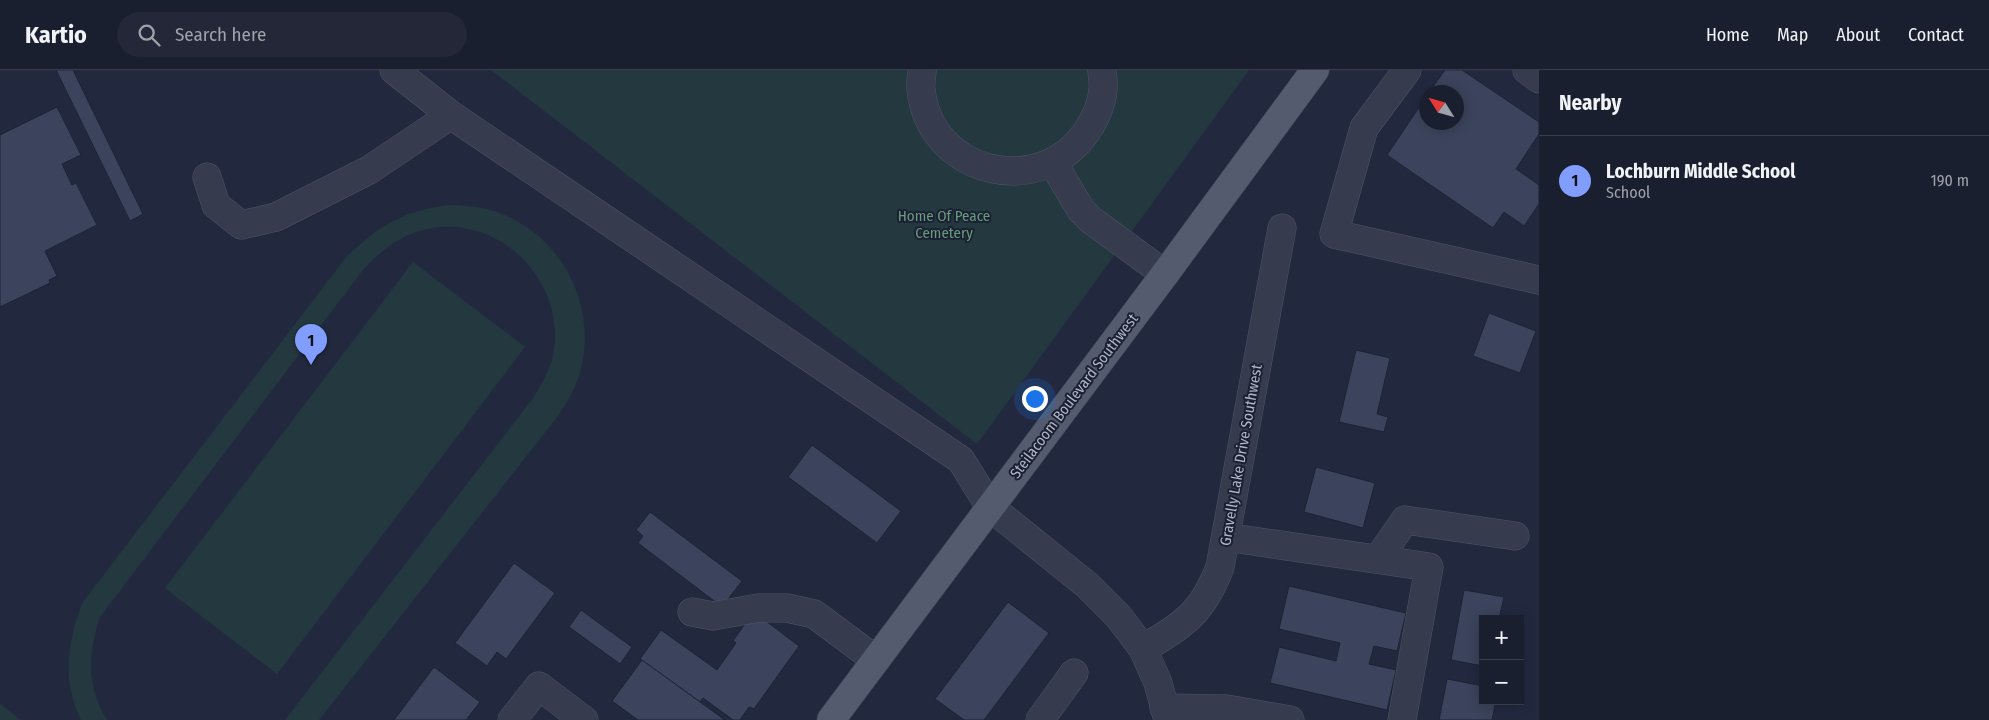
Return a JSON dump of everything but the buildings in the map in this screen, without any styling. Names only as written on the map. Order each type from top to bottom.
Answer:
[{"type":"main road","name":"Steilacoom Boulevard Southwest","points":[[831,720],[1165,274],[1315,70]]},
{"type":"street","points":[[394,70],[451,115],[961,460],[990,507],[1087,585],[1119,617],[1143,649],[1158,684],[1166,714],[1227,709],[1290,720]]},
{"type":"street","points":[[922,70],[921,89],[928,117],[944,142],[967,161],[995,171],[1025,172],[1054,163],[1078,145],[1095,119],[1103,90],[1102,70]]},
{"type":"street","points":[[1407,70],[1364,128],[1334,234],[1539,280]]},
{"type":"street","points":[[1527,70],[1539,79]]},
{"type":"street","points":[[207,177],[216,204],[242,225],[276,217],[370,170],[451,115]]},
{"type":"street","points":[[1054,163],[1081,210],[1091,220],[1165,274]]},
{"type":"street","name":"Gravelly Lake Drive Southwest","points":[[1143,649],[1176,629],[1201,605],[1213,586],[1220,567],[1282,228]]},
{"type":"street","points":[[1378,560],[1405,520],[1515,536]]},
{"type":"street","points":[[1226,537],[1429,567],[1402,720]]},
{"type":"street","points":[[692,612],[713,616],[758,608],[787,608],[814,614],[876,660]]},
{"type":"street","points":[[1040,720],[1074,673]]},
{"type":"street","points":[[512,720],[539,686],[584,720]]},
{"type":"green space","name":"Home Of Peace Cemetery","points":[[491,70],[1249,70],[977,444]]},
{"type":"green space","points":[[449,205],[488,209],[518,222],[539,236],[556,255],[570,276],[579,300],[584,325],[584,350],[579,376],[570,397],[558,416],[319,720],[285,720],[534,397],[552,360],[555,333],[551,307],[542,284],[527,263],[507,246],[485,234],[460,228],[422,230],[394,243],[363,270],[100,617],[93,643],[91,669],[95,695],[107,720],[81,720],[71,691],[69,661],[73,632],[83,602],[347,256],[393,221],[418,211]]},
{"type":"green space","points":[[413,262],[525,347],[277,674],[165,588]]},
{"type":"green space","points":[[0,704],[21,720],[0,720]]},
{"type":"place","name":"Lochburn Middle School","points":[[311,365]]}]
